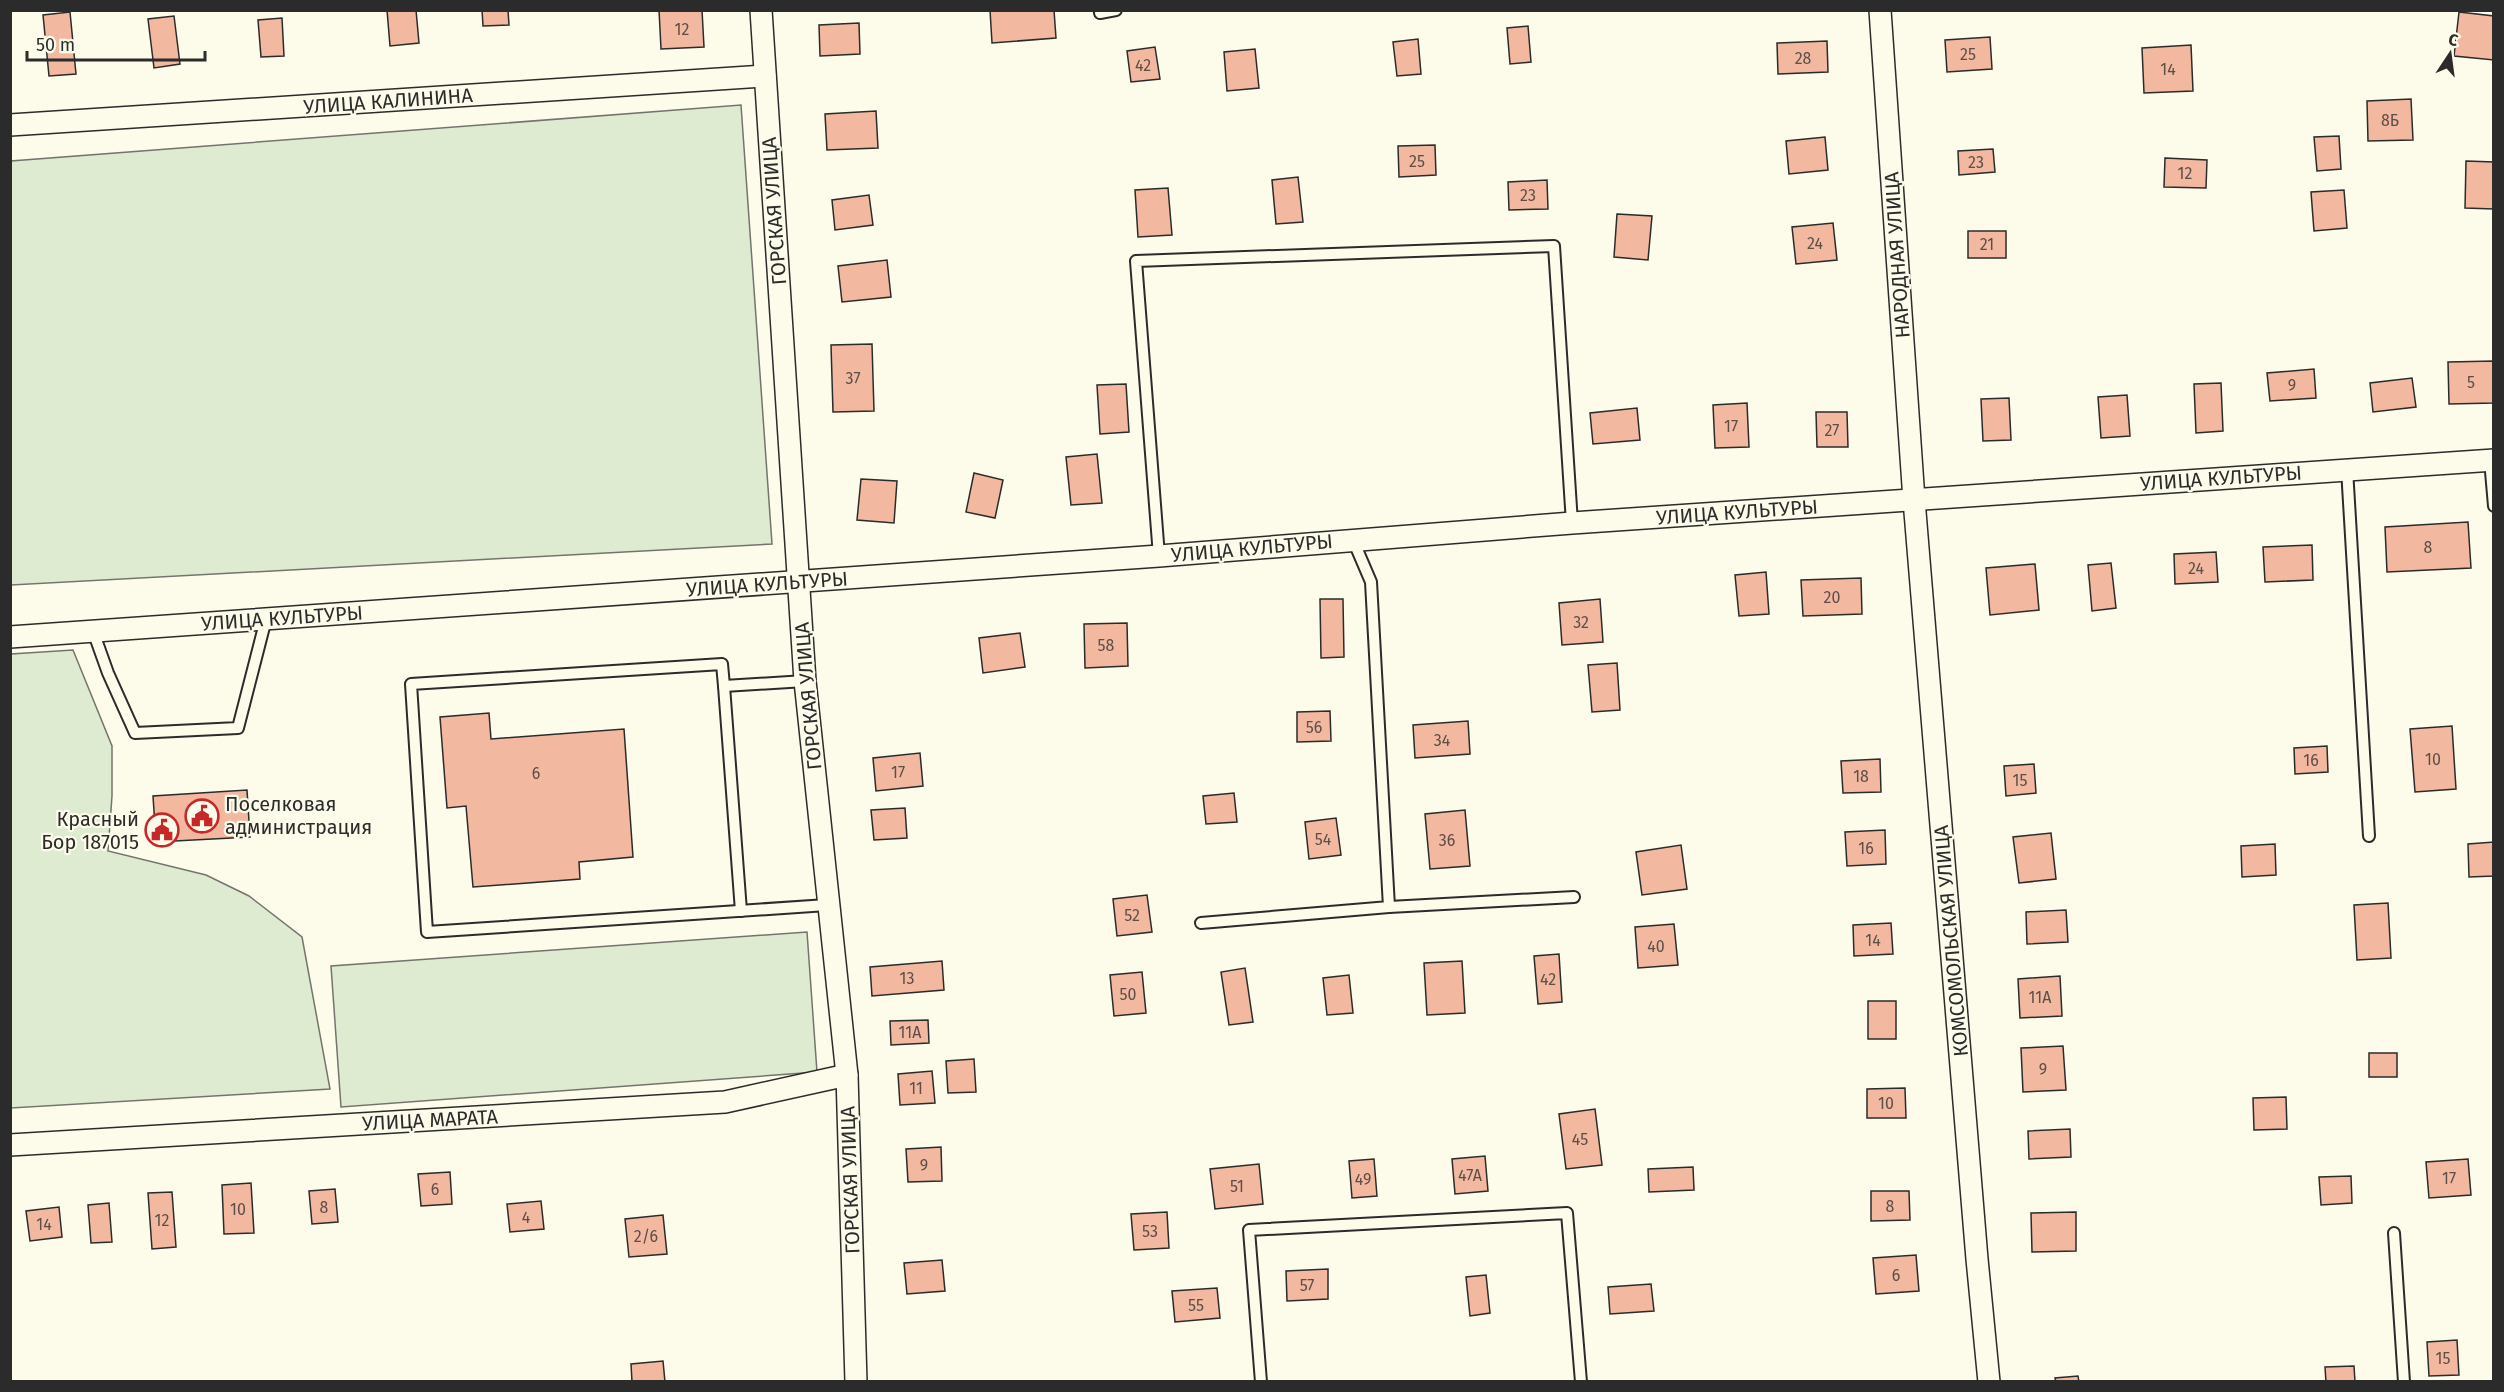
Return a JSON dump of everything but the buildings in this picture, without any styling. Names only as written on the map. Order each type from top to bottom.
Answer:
[{"type":"street","name":"ГОРСКАЯ УЛИЦА","points":[[761,10],[805,681],[827,905],[847,1075],[856,1382]]},
{"type":"street","name":"НАРОДНАЯ УЛИЦА","points":[[1880,10],[1914,501]]},
{"type":"street","name":"УЛИЦА КАЛИНИНА","points":[[10,125],[765,76]]},
{"type":"street","name":"УЛИЦА КУЛЬТУРЫ","points":[[10,636],[1159,556],[1572,523],[2492,460]]},
{"type":"street","name":"КОМСОМОЛЬСКАЯ УЛИЦА","points":[[1914,501],[1989,1382]]},
{"type":"street","name":"УЛИЦА МАРАТА","points":[[10,1145],[725,1102],[847,1075]]},
{"type":"lane","points":[[1100,13],[1116,10]]},
{"type":"lane","points":[[1159,556],[1136,261],[1554,246],[1572,523]]},
{"type":"lane","points":[[2492,460],[2493,506]]},
{"type":"lane","points":[[2347,469],[2369,836]]},
{"type":"lane","points":[[1353,540],[1371,582],[1389,907]]},
{"type":"lane","points":[[93,631],[108,674],[135,733],[238,728],[253,662],[266,619]]},
{"type":"lane","points":[[741,911],[722,664],[411,684],[427,932],[741,911],[827,905]]},
{"type":"lane","points":[[724,686],[805,681]]},
{"type":"lane","points":[[1201,922],[1389,907],[1574,897]]},
{"type":"lane","points":[[1261,1382],[1249,1230],[1567,1213],[1581,1382]]},
{"type":"lane","points":[[2394,1233],[2404,1382]]},
{"type":"green space","points":[[741,105],[772,544],[11,585],[11,161]]},
{"type":"green space","points":[[73,650],[112,746],[112,796],[108,851],[206,875],[249,896],[302,937],[330,1089],[11,1108],[11,654]]},
{"type":"green space","points":[[807,932],[817,1072],[341,1107],[331,966]]},
{"type":"place","name":"Поселковая администрация","points":[[202,816]]},
{"type":"place","name":"Красный Бор 187015","points":[[162,830]]}]
